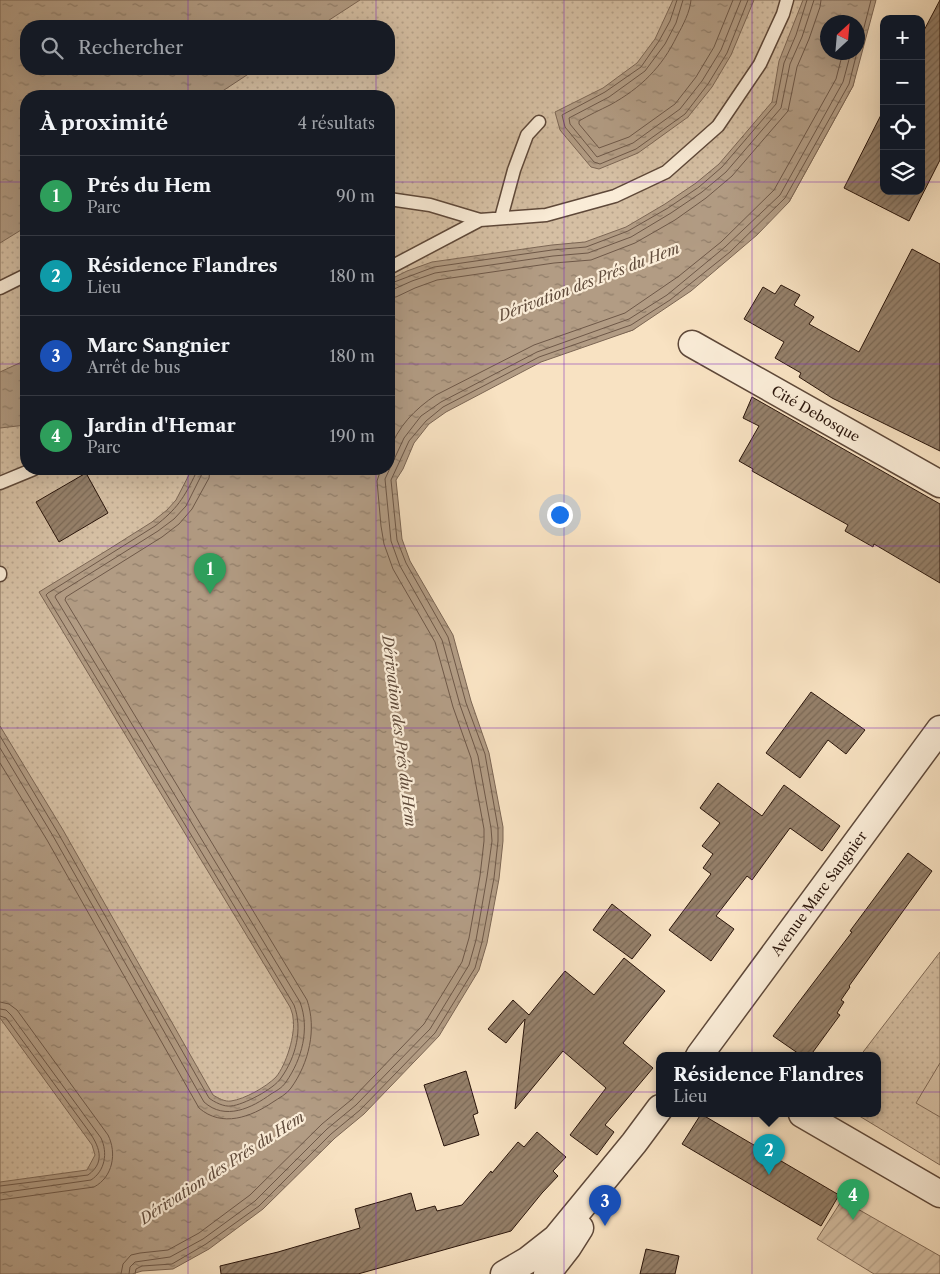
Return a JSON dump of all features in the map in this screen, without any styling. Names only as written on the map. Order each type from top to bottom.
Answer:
[{"type":"street","name":"Cité Debosque","points":[[692,344],[940,484]]},
{"type":"street","name":"Avenue Marc Sangnier","points":[[704,1052],[940,729]]},
{"type":"street","points":[[504,1274],[528,1260],[556,1238],[656,1113]]},
{"type":"street","points":[[807,1117],[940,1194]]},
{"type":"street","points":[[548,1274],[568,1247],[634,1143]]},
{"type":"lane","points":[[395,265],[480,220],[546,215],[615,196],[666,172],[718,126],[760,64],[783,14],[787,0]]},
{"type":"lane","points":[[501,218],[514,170],[527,135],[539,122]]},
{"type":"lane","points":[[395,200],[430,204],[480,220]]},
{"type":"lane","points":[[0,288],[20,277]]},
{"type":"lane","points":[[0,483],[20,475]]},
{"type":"shaded area","points":[[0,0],[872,0],[865,32],[865,15],[820,15],[820,60],[859,60],[853,86],[789,202],[633,330],[518,366],[424,416],[395,455],[395,90],[20,90],[20,475],[390,475],[388,498],[471,966],[0,1274]]},
{"type":"shaded area","points":[[940,952],[940,1165],[861,1117],[881,1117],[881,1052],[863,1052]]},
{"type":"shaded area","points":[[940,1063],[940,1117],[916,1103]]},
{"type":"shaded area","points":[[842,1200],[940,1256],[940,1274],[874,1274],[817,1239]]},
{"type":"water","points":[[0,0],[360,0],[329,20],[20,20],[20,75],[247,75],[224,90],[20,90],[20,231],[0,243]]},
{"type":"water","points":[[673,0],[754,0],[731,55],[712,87],[688,117],[638,153],[599,169],[591,167],[560,130],[555,112],[603,88],[637,63],[655,39]]},
{"type":"water","name":"Dérivation des Prés du Hem","points":[[803,0],[876,0],[865,41],[865,15],[820,15],[820,60],[860,60],[853,86],[789,202],[757,235],[691,291],[633,330],[541,362],[446,412],[429,424],[414,443],[396,480],[402,539],[410,561],[453,635],[471,701],[489,753],[503,827],[499,879],[487,943],[479,970],[439,1036],[364,1114],[335,1138],[263,1209],[209,1249],[173,1269],[142,1271],[132,1274],[0,1274],[0,1182],[87,1170],[95,1155],[92,1145],[0,1018],[0,726],[63,830],[213,1095],[226,1101],[237,1100],[255,1092],[272,1081],[280,1072],[287,1057],[294,1025],[290,1007],[39,592],[152,522],[176,500],[189,475],[395,475],[395,277],[432,262],[585,242],[626,227],[696,183],[719,164],[772,102],[779,61]]},
{"type":"water","points":[[20,363],[20,426],[0,428],[0,372]]},
{"type":"building","points":[[940,0],[940,160],[925,190],[925,60],[925,28]]},
{"type":"building","points":[[880,117],[880,195],[922,195],[909,221],[844,188]]},
{"type":"building","points":[[912,249],[940,264],[940,451],[832,398],[799,377],[801,373],[775,358],[784,342],[744,319],[763,287],[775,294],[781,285],[800,295],[794,305],[814,317],[809,324],[859,352]]},
{"type":"building","points":[[752,397],[940,504],[940,583],[874,544],[873,547],[845,531],[848,525],[752,471],[753,469],[739,461],[759,426],[743,418]]},
{"type":"building","points":[[83,475],[87,475],[108,513],[59,542],[36,502]]},
{"type":"building","points":[[811,692],[865,730],[846,754],[828,740],[800,778],[766,753]]},
{"type":"building","points":[[718,783],[762,816],[784,785],[840,826],[822,851],[790,828],[752,880],[747,876],[716,916],[734,929],[711,961],[669,930],[711,874],[703,868],[713,854],[702,846],[720,823],[700,808]]},
{"type":"building","points":[[908,853],[932,871],[849,986],[841,1000],[844,1002],[837,1013],[840,1015],[813,1052],[796,1052],[773,1036],[852,932],[850,931]]},
{"type":"building","points":[[612,904],[651,935],[632,959],[593,930]]},
{"type":"building","points":[[624,958],[665,991],[623,1043],[653,1068],[605,1125],[614,1132],[597,1155],[570,1135],[606,1088],[563,1051],[515,1109],[525,1019],[506,1043],[488,1029],[513,1000],[529,1015],[565,971],[594,995]]},
{"type":"building","points":[[466,1071],[478,1113],[473,1115],[479,1135],[444,1146],[424,1085]]},
{"type":"building","points":[[699,1117],[706,1117],[839,1195],[821,1226],[682,1144]]},
{"type":"building","points":[[537,1132],[566,1157],[553,1171],[558,1176],[511,1231],[358,1274],[221,1274],[220,1266],[278,1252],[360,1228],[355,1209],[411,1193],[416,1211],[435,1206],[437,1211],[462,1205],[518,1142],[524,1147]]},
{"type":"building","points":[[646,1249],[679,1256],[675,1274],[640,1274]]},
{"type":"place","name":"Prés du Hem","points":[[210,594]]},
{"type":"place","name":"Résidence Flandres","points":[[769,1175]]},
{"type":"place","name":"Jardin d'Hemar","points":[[853,1220]]},
{"type":"place","name":"Marc Sangnier","points":[[605,1226]]}]
